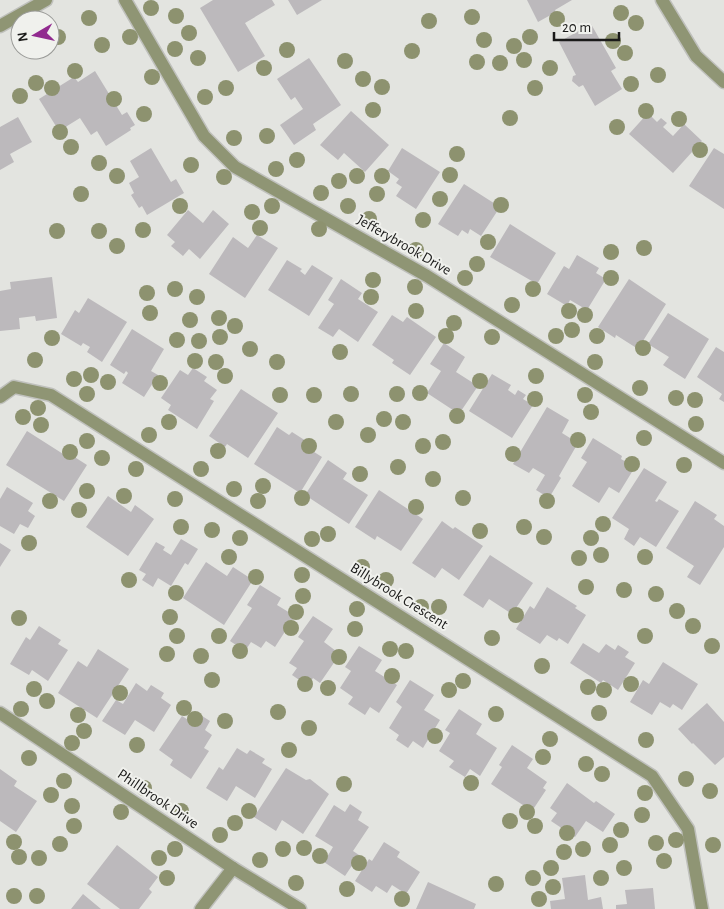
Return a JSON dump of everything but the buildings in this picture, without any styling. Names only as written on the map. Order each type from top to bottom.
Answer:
[{"type":"street","points":[[0,26],[46,0]]},
{"type":"street","name":"Jefferybrook Drive","points":[[125,0],[204,136],[235,167],[427,276],[724,462]]},
{"type":"street","points":[[662,0],[696,56],[724,82]]},
{"type":"street","name":"Billybrook Crescent","points":[[0,397],[14,388],[51,395],[652,776],[688,829],[702,909]]},
{"type":"street","name":"Phillbrook Drive","points":[[0,713],[233,868],[300,909]]},
{"type":"street","points":[[201,909],[233,868]]}]
